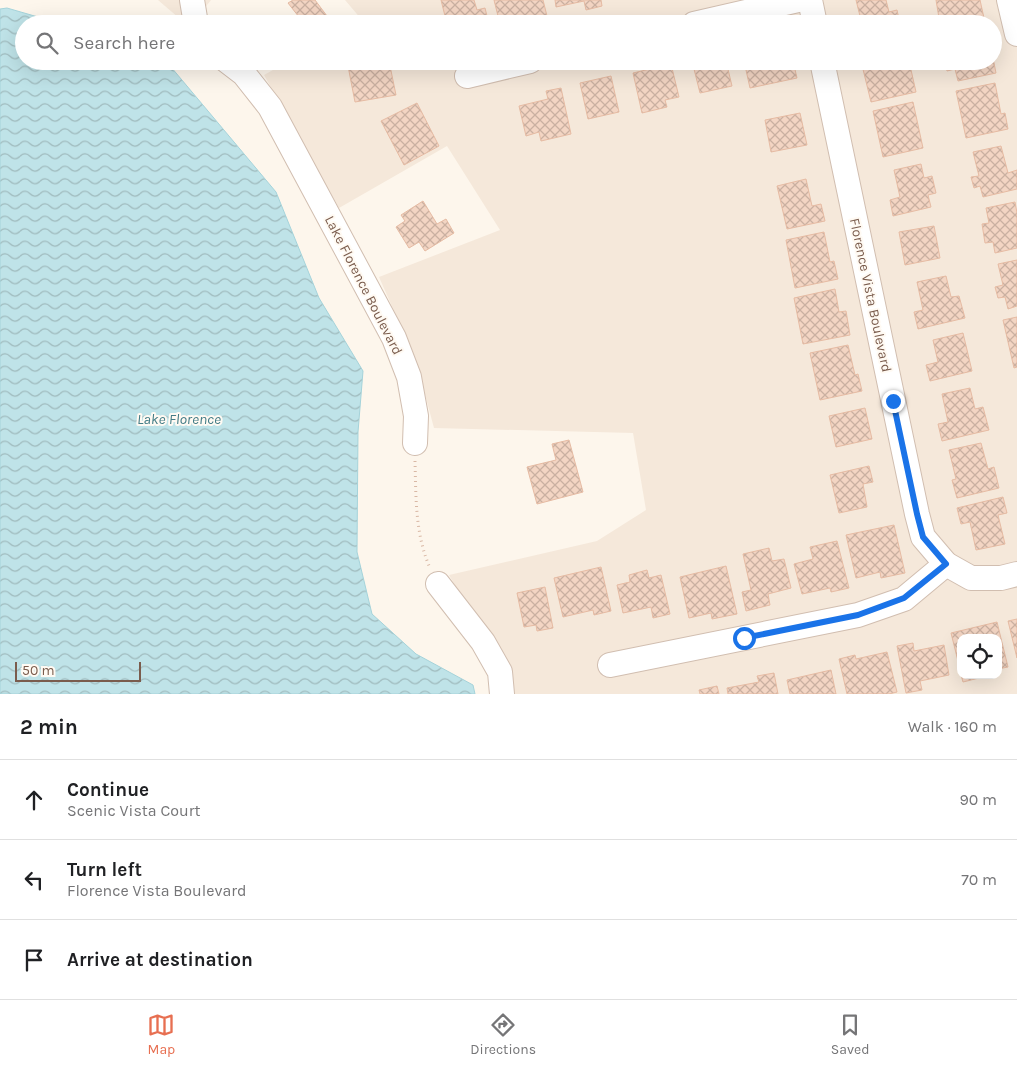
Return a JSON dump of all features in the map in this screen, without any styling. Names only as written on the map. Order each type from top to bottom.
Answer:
[{"type":"street","points":[[192,0],[194,15]]},
{"type":"street","points":[[733,15],[798,0]]},
{"type":"street","points":[[810,0],[813,15]]},
{"type":"street","points":[[1010,0],[1017,34]]},
{"type":"street","name":"Lake Florence Boulevard","points":[[239,70],[270,107],[394,338],[409,377],[416,416],[415,444]]},
{"type":"street","points":[[467,76],[492,70]]},
{"type":"street","name":"Florence Vista Boulevard","points":[[824,70],[923,537],[946,564],[971,578],[1001,578],[1017,574]]},
{"type":"street","points":[[610,665],[858,615],[904,598],[946,564]]},
{"type":"street","points":[[438,584],[483,642],[500,672],[502,694]]},
{"type":"path","points":[[415,444],[416,509],[424,554],[438,584]]},
{"type":"shaded area","points":[[158,0],[211,0],[199,15],[176,15]]},
{"type":"shaded area","points":[[345,0],[1017,0],[1017,694],[515,694],[497,644],[474,618],[449,575],[597,541],[646,510],[633,433],[434,428],[416,361],[379,277],[500,230],[447,146],[339,208],[264,75],[273,70],[1002,70],[1002,15],[358,15]]},
{"type":"water","name":"Lake Florence","points":[[7,8],[31,15],[15,15],[15,70],[174,70],[276,192],[319,298],[363,371],[358,432],[357,552],[372,614],[416,654],[473,685],[475,694],[0,694],[0,9]]},
{"type":"building","points":[[293,0],[315,0],[326,15],[297,15],[288,3]]},
{"type":"building","points":[[441,0],[474,0],[477,10],[485,8],[487,15],[445,15]]},
{"type":"building","points":[[494,0],[543,0],[547,15],[498,15]]},
{"type":"building","points":[[555,0],[601,0],[602,6],[586,10],[584,1],[556,7]]},
{"type":"building","points":[[856,0],[886,0],[889,12],[897,10],[898,15],[860,15]]},
{"type":"building","points":[[936,0],[980,0],[983,15],[938,15]]},
{"type":"building","points":[[349,70],[391,70],[396,95],[355,102]]},
{"type":"building","points":[[646,70],[672,70],[679,97],[665,100],[667,107],[642,113],[633,73]]},
{"type":"building","points":[[694,70],[728,70],[732,86],[700,93]]},
{"type":"building","points":[[746,70],[795,70],[797,78],[750,88]]},
{"type":"building","points":[[863,70],[911,70],[916,92],[871,102]]},
{"type":"building","points":[[955,70],[995,70],[996,73],[958,81]]},
{"type":"building","points":[[611,76],[619,112],[588,119],[580,83]]},
{"type":"building","points":[[995,83],[1001,114],[1005,113],[1008,129],[966,138],[956,91]]},
{"type":"building","points":[[561,88],[571,134],[541,141],[539,132],[526,136],[519,106],[548,99],[546,91]]},
{"type":"building","points":[[913,102],[923,148],[883,157],[873,111]]},
{"type":"building","points":[[417,103],[439,146],[404,165],[381,121]]},
{"type":"building","points":[[800,113],[807,145],[771,152],[765,120]]},
{"type":"building","points":[[1001,146],[1008,173],[1017,170],[1017,189],[983,197],[980,186],[974,188],[971,177],[979,176],[973,152]]},
{"type":"building","points":[[921,164],[924,178],[932,176],[936,193],[928,195],[931,207],[893,216],[890,200],[900,197],[894,170]]},
{"type":"building","points":[[806,179],[812,206],[821,204],[825,221],[787,229],[777,186]]},
{"type":"building","points":[[423,201],[437,224],[446,219],[454,233],[425,251],[419,242],[409,248],[396,227],[405,221],[401,215]]},
{"type":"building","points":[[1015,202],[1017,213],[1017,248],[995,253],[993,242],[985,243],[982,224],[989,223],[986,208]]},
{"type":"building","points":[[934,226],[940,258],[905,265],[899,232]]},
{"type":"building","points":[[824,232],[830,262],[834,261],[838,279],[795,288],[786,240]]},
{"type":"building","points":[[1017,260],[1017,306],[1008,309],[1005,297],[998,298],[995,287],[1003,285],[998,264]]},
{"type":"building","points":[[946,276],[951,297],[959,296],[965,318],[918,329],[914,312],[923,310],[917,282]]},
{"type":"building","points":[[835,289],[839,312],[846,311],[850,335],[803,344],[794,298]]},
{"type":"building","points":[[1017,317],[1017,367],[1014,368],[1003,320]]},
{"type":"building","points":[[963,333],[972,371],[930,381],[926,365],[938,362],[933,340]]},
{"type":"building","points":[[848,345],[855,375],[858,374],[862,391],[820,400],[810,353]]},
{"type":"building","points":[[970,388],[975,409],[983,407],[989,430],[942,441],[938,424],[948,422],[942,394]]},
{"type":"building","points":[[865,408],[872,439],[836,447],[829,416]]},
{"type":"building","points":[[569,440],[583,492],[537,504],[527,467],[556,460],[552,444]]},
{"type":"building","points":[[981,443],[988,469],[994,467],[999,488],[957,498],[952,480],[956,479],[949,450]]},
{"type":"building","points":[[869,466],[873,482],[863,484],[867,507],[839,513],[830,475]]},
{"type":"building","points":[[1003,497],[1007,513],[998,515],[1005,544],[976,550],[970,522],[961,524],[957,508]]},
{"type":"building","points":[[894,525],[905,573],[881,578],[880,572],[856,578],[846,535]]},
{"type":"building","points":[[837,541],[849,588],[831,592],[830,588],[802,594],[794,564],[813,559],[810,547]]},
{"type":"building","points":[[769,548],[772,561],[784,559],[791,588],[768,594],[770,605],[746,611],[742,592],[751,590],[743,554]]},
{"type":"building","points":[[726,566],[737,614],[712,619],[711,613],[689,618],[680,577]]},
{"type":"building","points":[[601,567],[611,611],[594,615],[593,610],[563,617],[554,578]]},
{"type":"building","points":[[647,570],[649,578],[661,575],[670,614],[653,618],[651,607],[623,613],[617,585],[630,582],[629,575]]},
{"type":"building","points":[[545,587],[553,628],[537,631],[536,625],[524,627],[517,593]]},
{"type":"building","points":[[1017,619],[1017,658],[1008,621]]},
{"type":"building","points":[[997,622],[1000,634],[957,634],[957,657],[951,633]]},
{"type":"building","points":[[1002,642],[1008,667],[1002,668]]},
{"type":"building","points":[[913,643],[914,651],[944,645],[949,675],[920,681],[922,690],[906,693],[897,646]]},
{"type":"building","points":[[887,652],[897,692],[889,694],[847,694],[839,659],[855,655],[856,659]]},
{"type":"building","points":[[831,670],[836,694],[790,694],[787,680]]},
{"type":"building","points":[[774,673],[778,694],[728,694],[727,688],[759,682],[757,676]]},
{"type":"building","points":[[962,679],[975,679],[963,682]]},
{"type":"building","points":[[717,686],[719,694],[700,694],[699,690]]},
{"type":"route","points":[[744,638],[858,615],[904,598],[946,564],[923,537],[893,401]]}]
